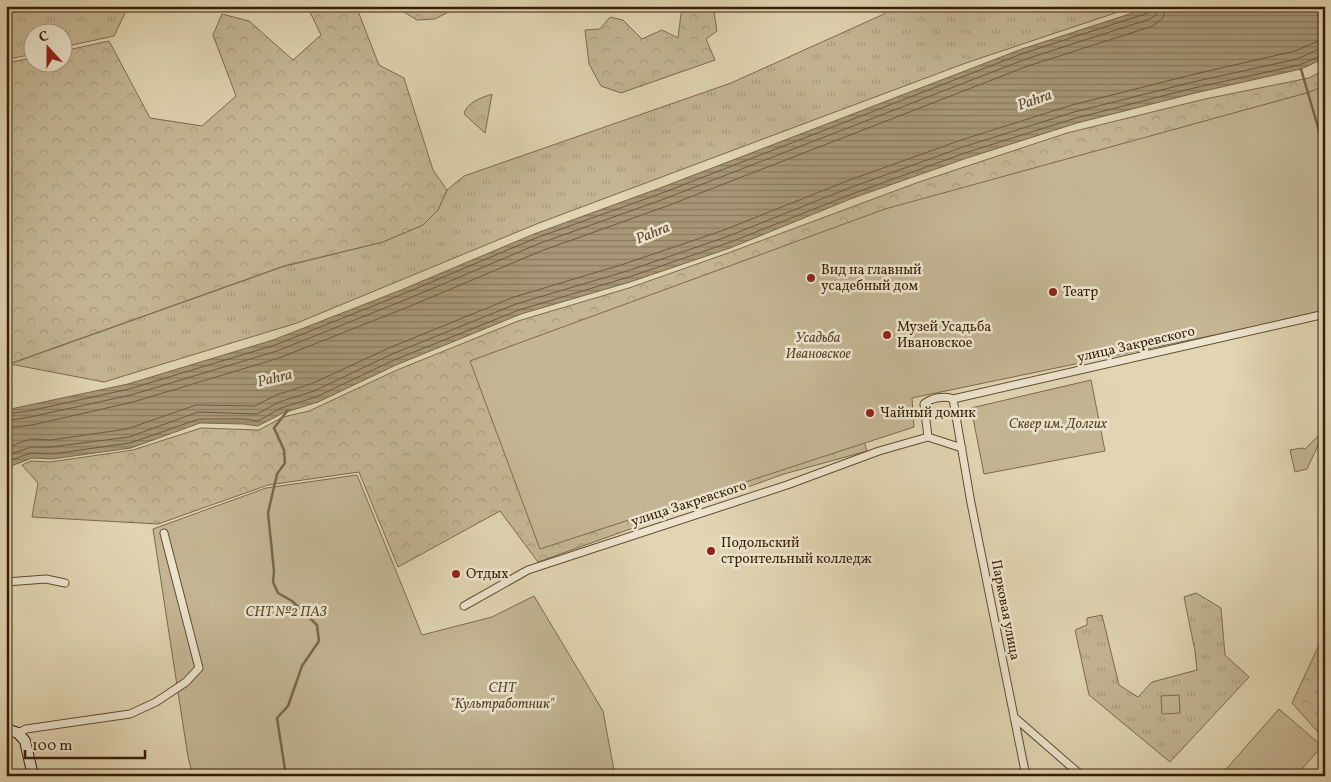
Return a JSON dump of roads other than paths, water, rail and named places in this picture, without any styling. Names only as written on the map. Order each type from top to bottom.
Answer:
[{"type":"main road","points":[[6,729],[18,733],[25,741],[33,776]]},
{"type":"street","name":"улица Закревского","points":[[953,399],[1325,314]]},
{"type":"street","points":[[953,399],[948,396],[928,400],[924,404],[928,437],[962,448]]},
{"type":"street","name":"Парковая улица","points":[[953,399],[1026,776]]},
{"type":"street","name":"улица Закревского","points":[[464,606],[528,570],[787,485],[879,451],[928,437]]},
{"type":"street","points":[[18,733],[26,729],[130,714],[156,702],[186,682],[199,668],[164,533]]},
{"type":"street","points":[[6,582],[46,579],[65,583]]},
{"type":"street","points":[[1014,717],[1082,776]]},
{"type":"water","name":"Pahra","points":[[1154,6],[1325,6],[1325,58],[1301,69],[1195,93],[1077,123],[967,158],[853,198],[730,248],[630,282],[521,314],[396,365],[318,402],[283,413],[258,426],[200,423],[131,448],[52,459],[32,458],[6,468],[6,410],[128,384],[273,340],[401,290],[534,234],[660,188],[1022,49]]},
{"type":"waterway","points":[[1301,69],[1325,151]]},
{"type":"waterway","points":[[286,776],[277,718],[288,706],[302,666],[319,641],[317,625],[292,601],[278,593],[273,582],[274,571],[268,513],[277,474],[285,463],[284,450],[274,428],[288,410]]},
{"type":"place","name":"Вид на главный усадебный дом","points":[[811,278]]},
{"type":"place","name":"Театр","points":[[1053,292]]},
{"type":"place","name":"Музей Усадьба Ивановское","points":[[887,335]]},
{"type":"place","name":"Чайный домик","points":[[870,413]]},
{"type":"place","name":"Подольский строительный колледж","points":[[711,551]]},
{"type":"place","name":"Отдых","points":[[456,574]]},
{"type":"park label","name":"Усадьба Ивановское","points":[[818,346]]},
{"type":"park label","name":"Сквер им. Долгих","points":[[1058,424]]},
{"type":"park label","name":"СНТ №2 ПАЗ","points":[[286,612]]},
{"type":"park label","name":"СНТ \"Культработник\"","points":[[502,696]]}]
